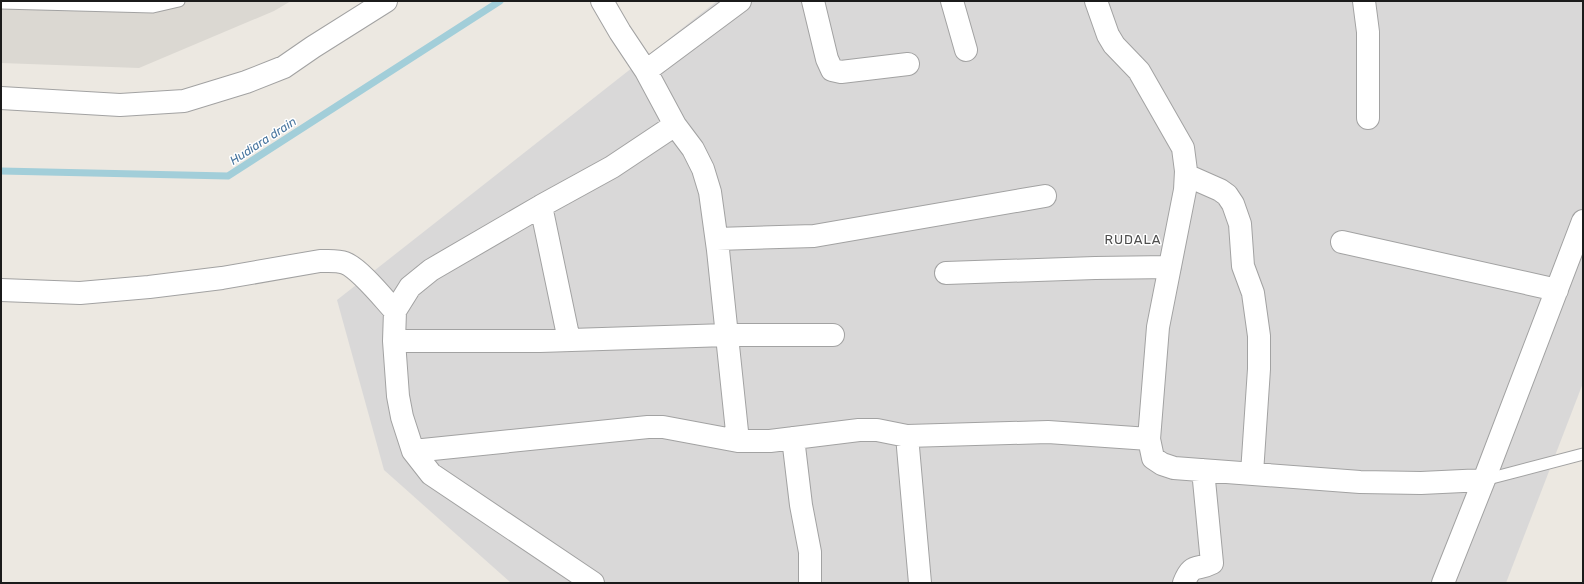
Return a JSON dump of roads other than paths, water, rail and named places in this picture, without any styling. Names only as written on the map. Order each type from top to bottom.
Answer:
[{"type":"street","points":[[1,98],[120,105],[184,100],[246,82],[284,67],[386,1]]},
{"type":"street","points":[[602,1],[620,32],[646,71],[675,124],[693,149],[703,169],[710,192],[717,239],[738,441]]},
{"type":"street","points":[[646,71],[740,1]]},
{"type":"street","points":[[813,1],[827,59],[832,70],[841,72],[908,64]]},
{"type":"street","points":[[952,1],[966,50]]},
{"type":"street","points":[[1096,1],[1108,36],[1114,45],[1139,72],[1183,148],[1186,175],[1185,190],[1158,327],[1148,439],[1153,458],[1162,464],[1174,468],[1360,482],[1421,483],[1484,480]]},
{"type":"street","points":[[1364,1],[1368,32],[1368,118]]},
{"type":"street","points":[[593,583],[431,474],[413,452],[402,417],[398,396],[394,341],[395,311],[410,287],[431,270],[612,167],[675,124]]},
{"type":"street","points":[[1186,175],[1220,190],[1227,195],[1233,204],[1240,224],[1243,266],[1253,293],[1259,336],[1259,369],[1252,473]]},
{"type":"street","points":[[717,239],[814,236],[1045,196]]},
{"type":"street","points":[[542,206],[569,340]]},
{"type":"street","points":[[1443,583],[1583,222]]},
{"type":"street","points":[[1342,242],[1557,290]]},
{"type":"street","points":[[1,290],[80,293],[149,287],[222,278],[320,261],[334,260],[346,263],[359,273],[395,311]]},
{"type":"street","points":[[946,273],[1170,267]]},
{"type":"street","points":[[394,341],[569,340],[727,335],[833,335]]},
{"type":"street","points":[[413,452],[648,427],[663,427],[738,441],[770,441],[859,430],[877,430],[907,436],[1048,432],[1148,439]]},
{"type":"street","points":[[907,436],[920,583]]},
{"type":"street","points":[[793,438],[801,505],[810,552],[810,583]]},
{"type":"street","points":[[1184,583],[1192,570],[1197,566],[1210,564],[1212,562],[1203,470]]},
{"type":"lane","points":[[1,3],[153,7],[179,1]]},
{"type":"lane","points":[[1484,480],[1583,454]]},
{"type":"waterway","name":"Hudiara drain","points":[[1,171],[228,176],[500,1]]},
{"type":"district","name":"RUDALA","points":[[1133,239]]}]
